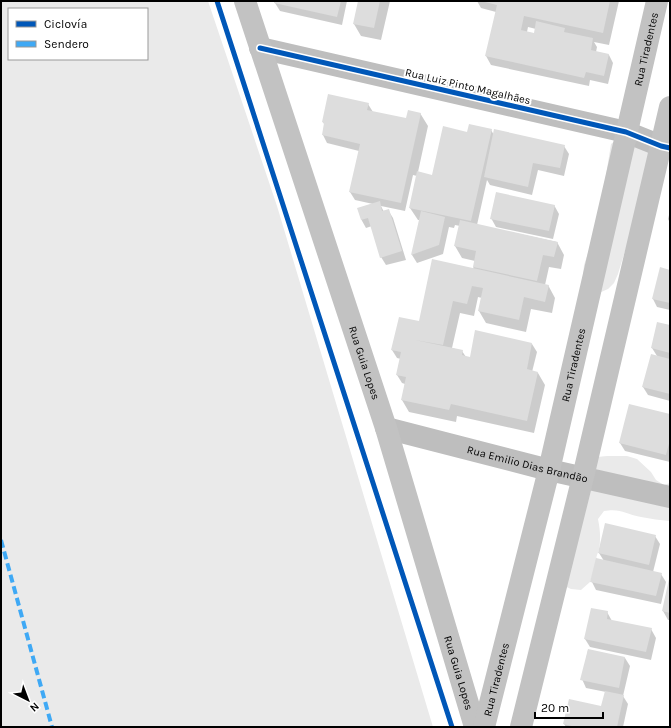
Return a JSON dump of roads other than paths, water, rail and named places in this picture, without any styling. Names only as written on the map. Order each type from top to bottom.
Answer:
[{"type":"main road","name":"Rua Guia Lopes","points":[[245,1],[386,428],[475,727]]},
{"type":"main road","name":"Rua Tiradentes","points":[[484,727],[549,470],[657,1]]},
{"type":"main road","points":[[521,727],[665,147],[670,107]]},
{"type":"street","name":"Rua Luiz Pinto Magalhães","points":[[260,48],[626,132],[665,147]]},
{"type":"street","name":"Rua Emilio Dias Brandão","points":[[386,428],[549,470],[670,497]]}]
